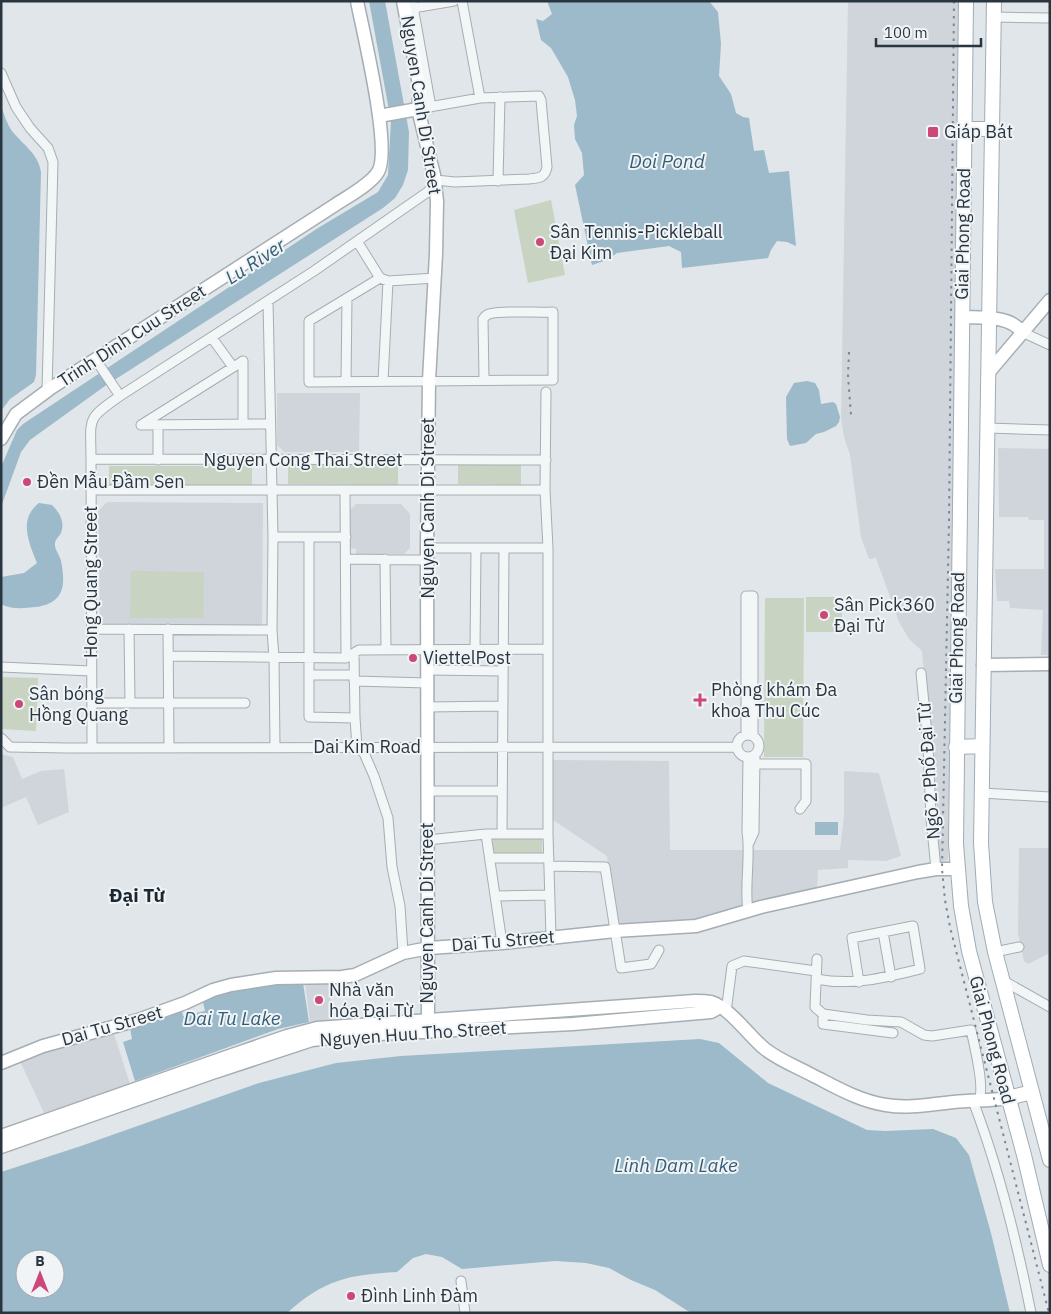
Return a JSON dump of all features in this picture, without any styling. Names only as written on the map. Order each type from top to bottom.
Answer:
[{"type":"main road","name":"Trinh Dinh Cuu Street","points":[[1,439],[16,414],[47,391],[98,363],[336,205],[377,175],[381,165],[383,115],[357,1]]},
{"type":"main road","name":"Giai Phong Road","points":[[966,1],[956,844],[961,906],[969,950],[1024,1155],[1050,1265]]},
{"type":"main road","name":"Giai Phong Road","points":[[994,1],[983,665],[982,842],[985,902],[994,952],[1050,1160]]},
{"type":"main road","name":"Nguyen Canh Di Street","points":[[409,4],[420,90],[420,109],[437,201],[429,380],[428,460],[428,1026]]},
{"type":"main road","points":[[383,115],[420,109]]},
{"type":"main road","points":[[964,130],[992,130]]},
{"type":"main road","points":[[989,372],[1050,300]]},
{"type":"main road","points":[[962,318],[995,318],[1019,328],[1022,332]]},
{"type":"main road","points":[[983,665],[1050,664]]},
{"type":"main road","points":[[956,747],[982,746]]},
{"type":"main road","name":"Dai Tu Street","points":[[1,1063],[43,1046],[138,1020],[186,1003],[213,990],[276,978],[342,977],[354,975],[403,953],[428,948],[502,943],[615,931],[696,926],[748,911],[936,869],[958,870]]},
{"type":"main road","name":"Nguyen Huu Tho Street","points":[[1,1148],[9,1137],[316,1028],[428,1026],[696,1000],[711,1002],[723,1009],[765,1049],[841,1091],[863,1100],[886,1105],[910,1106],[1008,1098]]},
{"type":"main road","points":[[1008,1098],[1032,1092]]},
{"type":"street","points":[[409,4],[454,1]]},
{"type":"street","points":[[462,1],[480,98]]},
{"type":"street","points":[[994,17],[1050,18]]},
{"type":"street","points":[[1,72],[16,107],[30,128],[48,148],[53,162],[47,391]]},
{"type":"street","points":[[98,363],[120,396],[212,338],[357,241],[429,191],[434,180],[455,182],[498,181],[541,178],[546,174],[541,100],[539,96],[480,98],[420,109]]},
{"type":"street","points":[[498,181],[500,97]]},
{"type":"street","points":[[357,241],[384,279],[383,381]]},
{"type":"street","points":[[435,278],[384,279],[347,298],[309,321],[309,382],[484,379],[553,380],[553,312],[490,314],[485,316],[483,319],[484,379]]},
{"type":"street","points":[[346,381],[347,298]]},
{"type":"street","points":[[268,301],[275,748]]},
{"type":"street","points":[[1022,332],[1050,345]]},
{"type":"street","points":[[212,338],[233,367]]},
{"type":"street","points":[[243,424],[242,361],[140,425],[270,424]]},
{"type":"street","points":[[546,392],[545,490],[548,548],[547,649],[550,937]]},
{"type":"street","name":"Hong Quang Street","points":[[92,748],[91,423],[93,417],[101,409],[120,396]]},
{"type":"street","points":[[158,425],[158,460]]},
{"type":"street","points":[[988,428],[1050,430]]},
{"type":"street","name":"Nguyen Cong Thai Street","points":[[90,459],[546,460]]},
{"type":"street","name":"Nguyen Cong Thai Street","points":[[91,490],[545,490]]},
{"type":"street","points":[[346,491],[346,559],[350,655],[354,678],[354,718],[357,747],[364,753],[388,818],[392,867],[400,906],[403,953]]},
{"type":"street","points":[[273,537],[346,537]]},
{"type":"street","points":[[309,537],[309,717],[354,718]]},
{"type":"street","points":[[346,559],[385,560],[476,548],[548,548]]},
{"type":"street","points":[[475,649],[476,548]]},
{"type":"street","points":[[502,834],[504,548]]},
{"type":"street","points":[[385,560],[386,650]]},
{"type":"street","points":[[748,911],[746,901],[749,844],[754,832],[752,759],[759,745],[749,736],[750,596]]},
{"type":"street","points":[[91,629],[272,630]]},
{"type":"street","points":[[129,629],[130,703]]},
{"type":"street","points":[[168,629],[169,748]]},
{"type":"street","points":[[168,656],[309,658],[350,655],[359,650],[547,649]]},
{"type":"street","points":[[1,667],[91,671]]},
{"type":"street","points":[[309,675],[354,678],[503,671]]},
{"type":"street","name":"Ngõ 2 Phố Đại Từ","points":[[921,673],[936,869]]},
{"type":"street","points":[[92,703],[245,703]]},
{"type":"street","points":[[427,707],[503,706]]},
{"type":"street","points":[[749,736],[740,738],[736,747],[741,756],[752,759],[806,764],[806,801],[800,808]]},
{"type":"street","name":"Dai Kim Road","points":[[1,738],[10,747],[736,747]]},
{"type":"street","points":[[427,792],[502,791]]},
{"type":"street","points":[[982,793],[1050,797]]},
{"type":"street","points":[[427,840],[486,834],[548,834]]},
{"type":"street","points":[[486,834],[502,943]]},
{"type":"street","points":[[490,858],[605,867],[621,968],[651,964],[659,950]]},
{"type":"street","points":[[495,896],[549,895]]},
{"type":"street","points":[[723,1009],[732,966],[744,961],[816,975],[832,983],[859,982],[891,977],[920,969],[913,926],[852,938],[859,982]]},
{"type":"street","points":[[883,932],[891,977]]},
{"type":"street","points":[[994,952],[1019,947]]},
{"type":"street","points":[[817,959],[815,1006],[823,1014],[901,1022],[924,1036],[971,1030],[981,1094],[976,1101],[1022,1267],[1031,1313]]},
{"type":"street","points":[[1002,980],[1050,1007]]},
{"type":"street","points":[[823,1014],[823,1024],[893,1033]]},
{"type":"street","points":[[461,1281],[465,1313]]},
{"type":"shaded area","points":[[848,1],[960,1],[948,860],[937,862],[934,784],[922,651],[909,639],[899,622],[876,558],[869,559],[861,537],[850,455],[841,419]]},
{"type":"shaded area","points":[[277,393],[360,393],[359,452],[284,452],[277,445]]},
{"type":"shaded area","points":[[998,448],[1050,449],[1050,658],[1047,655],[1041,655],[1043,610],[1010,608],[1009,601],[997,601],[995,569],[1044,569],[1044,520],[1029,520],[1028,517],[999,517]]},
{"type":"shaded area","points":[[107,502],[263,503],[262,625],[100,624],[98,511]]},
{"type":"shaded area","points":[[356,504],[401,504],[410,514],[410,548],[404,554],[356,554],[356,549],[349,548],[349,511]]},
{"type":"shaded area","points":[[1,754],[13,757],[22,779],[41,771],[64,769],[69,812],[38,825],[26,797],[1,808]]},
{"type":"shaded area","points":[[553,760],[669,761],[670,850],[840,850],[844,816],[844,771],[879,773],[901,856],[886,861],[848,860],[848,868],[818,870],[817,889],[702,919],[617,925],[607,856],[553,820]]},
{"type":"shaded area","points":[[1019,848],[1050,848],[1050,953],[1028,964],[1024,961],[1018,934]]},
{"type":"shaded area","name":"Nhà văn hóa Đại Từ","points":[[329,980],[332,1019],[310,1022],[305,982]]},
{"type":"shaded area","points":[[113,1031],[130,1084],[44,1113],[19,1059]]},
{"type":"green space","name":"Sân Tennis-Pickleball Đại Kim","points":[[551,200],[565,275],[528,283],[514,210]]},
{"type":"green space","points":[[288,464],[398,465],[398,485],[288,484]]},
{"type":"green space","points":[[458,465],[521,465],[521,485],[458,484]]},
{"type":"green space","points":[[109,466],[252,466],[252,486],[109,486]]},
{"type":"green space","points":[[131,571],[204,572],[203,618],[130,618]]},
{"type":"green space","name":"Sân Pick360 Đại Từ","points":[[806,597],[842,597],[842,632],[806,632]]},
{"type":"green space","points":[[765,598],[804,598],[803,757],[764,757]]},
{"type":"green space","name":"Sân bóng Hồng Quang","points":[[1,677],[38,678],[36,731],[1,729]]},
{"type":"green space","points":[[542,837],[542,853],[493,854],[493,838]]},
{"type":"water","points":[[369,1],[385,1],[409,132],[408,170],[403,185],[395,198],[383,208],[105,386],[30,440],[21,452],[1,507],[1,467],[17,430],[23,424],[318,228],[378,192],[388,175],[391,121]]},
{"type":"water","name":"Doi Pond","points":[[547,1],[709,1],[718,12],[721,44],[719,76],[731,94],[736,113],[749,118],[754,151],[764,150],[769,173],[789,171],[796,246],[787,242],[777,241],[768,258],[682,268],[681,252],[669,246],[617,253],[607,260],[592,265],[575,185],[584,175],[582,153],[575,139],[574,125],[577,116],[575,100],[568,77],[551,48],[541,40],[536,19],[543,21],[552,14]]},
{"type":"water","points":[[1,106],[10,128],[33,154],[41,172],[36,375],[34,382],[10,399],[1,411]]},
{"type":"water","points":[[807,381],[815,383],[819,390],[821,404],[833,402],[836,404],[840,417],[839,422],[836,426],[816,434],[806,443],[790,446],[787,439],[786,397],[794,383]]},
{"type":"water","points":[[39,503],[52,505],[62,521],[61,533],[55,543],[63,570],[61,592],[52,602],[45,605],[23,608],[5,606],[1,604],[1,577],[24,573],[37,563],[27,532],[27,524],[33,509]]},
{"type":"water","points":[[815,822],[838,822],[838,835],[815,835]]},
{"type":"water","name":"Dai Tu Lake","points":[[267,983],[303,983],[309,1022],[278,1029],[135,1081],[123,1042],[132,1039],[130,1028],[182,1011],[183,1016],[205,1011],[203,1002],[218,995]]},
{"type":"water","name":"Linh Dam Lake","points":[[700,1039],[719,1043],[768,1083],[867,1130],[933,1129],[956,1138],[969,1155],[991,1233],[1010,1313],[691,1313],[655,1290],[609,1268],[586,1263],[555,1261],[462,1269],[442,1257],[426,1254],[413,1258],[397,1272],[351,1277],[326,1286],[313,1293],[287,1313],[1,1313],[1,1172],[81,1146],[259,1083],[336,1063],[401,1056]]},
{"type":"railway","points":[[954,1],[949,521],[942,869],[950,927],[1049,1313]]},
{"type":"railway","points":[[849,352],[848,376],[851,415]]},
{"type":"place","name":"Giáp Bát","points":[[933,132]]},
{"type":"place","name":"Sân Tennis-Pickleball Đại Kim","points":[[540,242]]},
{"type":"place","name":"Đền Mẫu Đầm Sen","points":[[27,482]]},
{"type":"place","name":"Sân Pick360 Đại Từ","points":[[824,615]]},
{"type":"place","name":"ViettelPost","points":[[413,658]]},
{"type":"place","name":"Phòng khám Đa khoa Thu Cúc","points":[[700,700]]},
{"type":"place","name":"Sân bóng Hồng Quang","points":[[19,704]]},
{"type":"place","name":"Nhà văn hóa Đại Từ","points":[[319,1000]]},
{"type":"place","name":"Đình Linh Đàm","points":[[351,1296]]},
{"type":"district","name":"Đại Từ","points":[[137,895]]},
{"type":"water label","name":"Lu River","points":[[255,261]]}]
